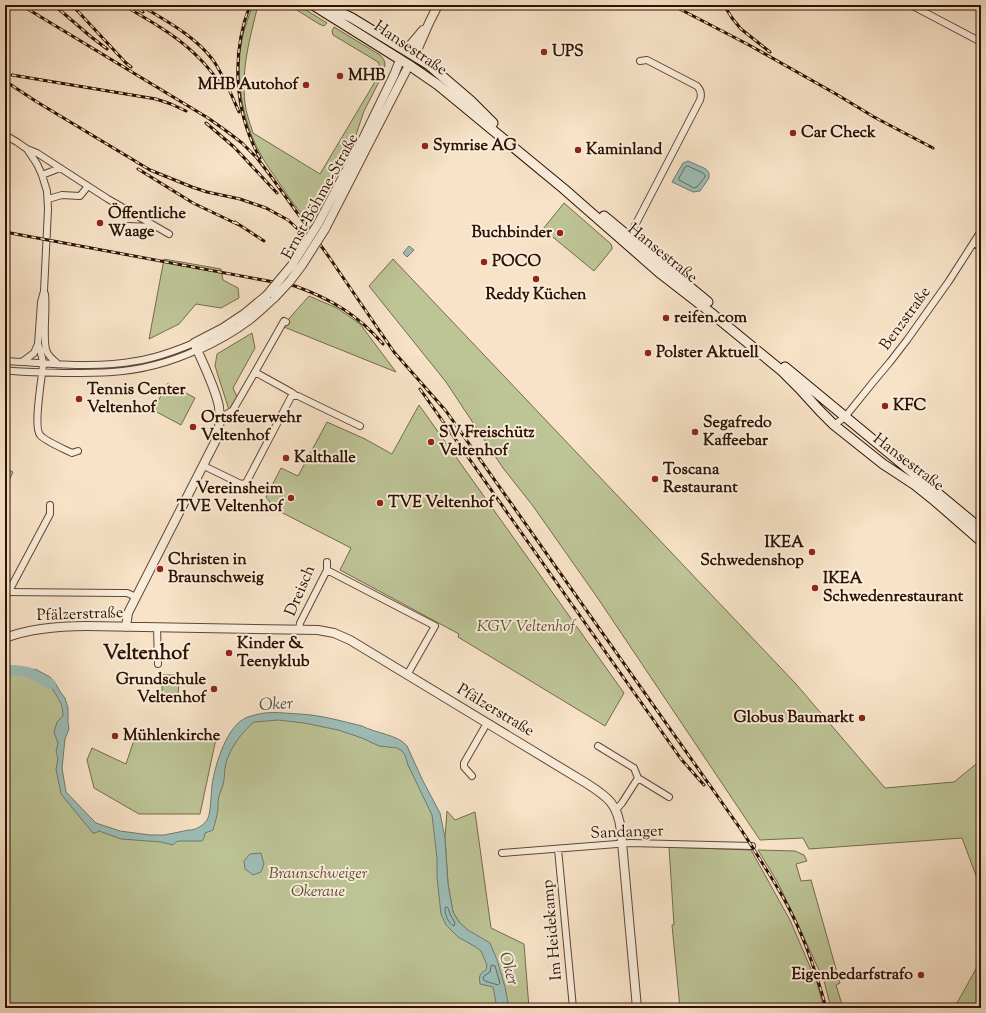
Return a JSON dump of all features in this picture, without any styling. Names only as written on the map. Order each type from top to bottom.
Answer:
[{"type":"main road","name":"Hansestraße","points":[[313,5],[409,65],[438,85],[981,530]]},
{"type":"main road","name":"Hansestraße","points":[[325,5],[352,18],[430,65],[471,101],[491,122],[627,239],[661,274],[782,371],[834,424],[883,464],[915,485],[981,541]]},
{"type":"main road","name":"Ernst-Böhme-Straße","points":[[400,60],[406,50]]},
{"type":"main road","name":"Ernst-Böhme-Straße","points":[[409,65],[414,55]]},
{"type":"street","name":"Ernst-Böhme-Straße","points":[[414,55],[438,5]]},
{"type":"street","points":[[911,5],[981,42]]},
{"type":"street","name":"Ernst-Böhme-Straße","points":[[406,50],[429,23]]},
{"type":"street","name":"Ernst-Böhme-Straße","points":[[5,361],[43,364],[98,365],[135,362],[213,343],[240,327],[249,320],[271,296],[290,281],[302,265],[400,60]]},
{"type":"street","points":[[627,239],[700,100],[701,95],[697,86],[647,60],[640,61]]},
{"type":"street","name":"Ernst-Böhme-Straße","points":[[321,226],[409,65]]},
{"type":"street","points":[[5,135],[169,234]]},
{"type":"street","points":[[27,149],[37,164],[42,176],[47,191],[48,200],[44,291],[41,302],[38,344],[43,364]]},
{"type":"street","points":[[42,176],[60,168]]},
{"type":"street","points":[[48,200],[62,195],[80,196],[88,186]]},
{"type":"street","points":[[134,214],[130,222],[125,226],[156,227]]},
{"type":"street","name":"Benzstraße","points":[[834,424],[845,417],[907,340],[981,231]]},
{"type":"street","points":[[974,243],[981,247]]},
{"type":"street","points":[[44,291],[46,302],[46,351],[58,364]]},
{"type":"street","points":[[219,419],[233,410],[284,321],[286,322]]},
{"type":"street","points":[[22,362],[34,353],[38,344]]},
{"type":"street","name":"Ernst-Böhme-Straße","points":[[5,370],[41,373],[112,372],[136,369],[170,361],[196,347]]},
{"type":"street","points":[[126,626],[128,613],[218,438],[219,407],[196,347]]},
{"type":"street","points":[[49,355],[43,364],[41,373],[38,425],[39,432],[43,438],[72,453],[78,451]]},
{"type":"street","name":"Ernst-Böhme-Straße","points":[[5,367],[27,368],[43,364]]},
{"type":"street","points":[[255,372],[295,395],[360,426]]},
{"type":"street","points":[[204,466],[240,484],[246,483],[291,397],[295,395]]},
{"type":"street","points":[[50,505],[50,514],[7,591],[127,593],[136,597]]},
{"type":"street","name":"Dreisch","points":[[299,630],[300,623],[327,570],[327,562]]},
{"type":"street","points":[[327,570],[435,626],[408,675]]},
{"type":"street","name":"Pfälzerstraße","points":[[5,638],[30,631],[60,626],[318,630],[342,636],[596,789],[609,800],[616,810],[620,823],[637,1008]]},
{"type":"street","points":[[157,627],[158,664]]},
{"type":"street","points":[[472,776],[464,767],[464,763],[487,723]]},
{"type":"street","points":[[598,746],[634,768],[638,778],[669,797]]},
{"type":"street","points":[[616,810],[638,778]]},
{"type":"street","name":"Sandanger","points":[[502,853],[622,844],[752,846]]},
{"type":"street","name":"Im Heidekamp","points":[[558,849],[573,1008]]},
{"type":"green space","points":[[253,5],[258,5],[245,65],[244,90],[246,110],[253,133],[320,174],[376,80],[375,78],[379,68],[378,62],[333,35],[332,31],[334,27],[380,55],[384,60],[384,72],[364,111],[354,141],[311,222],[293,203],[264,160],[254,140],[245,113],[240,83],[240,54],[244,31]]},
{"type":"green space","points":[[289,5],[298,5],[327,23],[324,26],[319,24]]},
{"type":"green space","points":[[564,203],[611,244],[612,249],[594,271],[543,229]]},
{"type":"green space","points":[[164,259],[221,269],[223,280],[238,288],[239,298],[221,308],[196,304],[179,324],[149,339]]},
{"type":"green space","points":[[393,259],[796,684],[885,788],[954,782],[981,760],[981,889],[962,838],[809,849],[803,838],[760,840],[597,597],[533,506],[503,468],[446,382],[369,286]]},
{"type":"green space","points":[[309,296],[337,308],[360,324],[396,372],[284,327],[286,322]]},
{"type":"green space","points":[[252,333],[255,348],[233,388],[237,397],[229,410],[215,366],[217,354]]},
{"type":"green space","points":[[168,383],[195,398],[181,425],[153,410]]},
{"type":"green space","name":"TVE Veltenhof","points":[[419,405],[624,693],[605,726],[458,637],[459,634],[340,570],[351,548],[275,509],[266,497],[281,468],[298,476],[327,422],[365,439],[392,454]]},
{"type":"green space","points":[[5,468],[13,472],[5,489]]},
{"type":"green space","name":"Braunschweiger Okeraue","points":[[5,667],[21,667],[37,670],[65,700],[61,768],[64,792],[94,824],[125,834],[160,837],[195,833],[210,822],[220,756],[252,720],[276,716],[320,721],[399,745],[406,752],[438,815],[446,904],[459,922],[453,912],[448,884],[445,838],[447,811],[455,820],[475,812],[491,928],[524,944],[529,1008],[5,1008]]},
{"type":"green space","points":[[162,675],[179,675],[178,701],[162,701]]},
{"type":"green space","points":[[136,734],[217,734],[200,814],[139,814],[94,788],[87,760],[92,748],[126,764]]},
{"type":"green space","points":[[669,847],[751,850],[790,920],[817,983],[824,1008],[680,1008],[672,925],[674,925]]},
{"type":"green space","points":[[758,850],[795,851],[804,855],[807,861],[796,864],[801,881],[811,880],[840,983],[836,985],[843,1008],[831,1008],[824,981],[795,918],[778,883]]},
{"type":"green space","points":[[981,953],[981,960],[978,958]]},
{"type":"green space","points":[[981,960],[981,1008],[965,1008],[957,1003]]},
{"type":"water","points":[[688,161],[706,169],[709,173],[709,178],[700,191],[693,192],[672,182],[683,163]]},
{"type":"water","points":[[409,246],[414,250],[407,257],[403,253]]},
{"type":"water","points":[[5,667],[37,670],[54,681],[65,698],[68,708],[69,729],[65,739],[62,768],[66,792],[96,823],[120,831],[150,835],[164,835],[191,830],[203,825],[209,815],[212,785],[223,746],[234,728],[248,717],[262,713],[274,712],[331,718],[362,726],[403,742],[407,746],[440,813],[445,838],[448,884],[453,912],[459,922],[468,930],[490,943],[505,987],[509,1008],[497,1008],[493,987],[480,984],[480,976],[486,970],[487,965],[481,951],[458,937],[446,925],[441,914],[432,815],[402,751],[397,748],[379,746],[362,738],[338,730],[304,723],[278,720],[254,722],[237,741],[230,752],[225,766],[224,782],[219,798],[218,812],[213,830],[205,833],[202,841],[179,841],[173,845],[161,842],[121,839],[99,831],[93,833],[61,794],[56,769],[58,758],[56,752],[58,743],[54,732],[57,722],[63,716],[63,712],[61,704],[51,687],[46,682],[33,676],[19,674],[5,675]]},
{"type":"water","points":[[261,853],[264,864],[261,872],[253,875],[245,869],[244,861],[250,854]]},
{"type":"waterway","name":"Oker","points":[[5,671],[14,670],[28,672],[51,684]]},
{"type":"railway","points":[[21,5],[208,118],[242,143],[257,158],[329,257],[394,352],[446,411],[742,831],[791,912],[813,966],[826,1008]]},
{"type":"railway","points":[[54,5],[107,49]]},
{"type":"railway","points":[[72,5],[131,67]]},
{"type":"railway","points":[[123,5],[163,29],[182,43],[203,62],[224,88]]},
{"type":"railway","points":[[131,5],[143,12]]},
{"type":"railway","points":[[140,5],[179,29],[205,51],[221,72],[239,112]]},
{"type":"railway","points":[[250,5],[240,43],[238,83],[240,102],[245,122],[251,140],[260,158]]},
{"type":"railway","points":[[672,5],[749,45],[874,117],[933,148]]},
{"type":"railway","points":[[724,5],[741,29],[770,52]]},
{"type":"railway","points":[[12,75],[156,99],[186,111]]},
{"type":"railway","points":[[5,81],[150,170],[207,192],[240,199],[266,208],[288,220],[315,245]]},
{"type":"railway","points":[[206,123],[234,147],[277,193]]},
{"type":"railway","points":[[138,169],[193,203],[239,225]]},
{"type":"railway","points":[[235,222],[264,241]]},
{"type":"railway","points":[[5,232],[295,286],[332,302],[354,316],[383,344]]},
{"type":"railway","points":[[420,389],[681,759],[704,785]]},
{"type":"place","name":"UPS","points":[[544,52]]},
{"type":"place","name":"MHB","points":[[340,76]]},
{"type":"place","name":"MHB Autohof","points":[[306,85]]},
{"type":"place","name":"Car Check","points":[[793,133]]},
{"type":"place","name":"Symrise AG","points":[[425,146]]},
{"type":"place","name":"Kaminland","points":[[578,150]]},
{"type":"place","name":"Öffentliche Waage","points":[[100,223]]},
{"type":"place","name":"Buchbinder","points":[[560,233]]},
{"type":"place","name":"POCO","points":[[484,262]]},
{"type":"place","name":"Reddy Küchen","points":[[536,279]]},
{"type":"place","name":"reifen.com","points":[[666,318]]},
{"type":"place","name":"Polster Aktuell","points":[[648,353]]},
{"type":"place","name":"Tennis Center Veltenhof","points":[[79,399]]},
{"type":"place","name":"KFC","points":[[885,406]]},
{"type":"place","name":"Ortsfeuerwehr Veltenhof","points":[[193,427]]},
{"type":"place","name":"Segafredo Kaffeebar","points":[[695,432]]},
{"type":"place","name":"SV Freischütz Veltenhof","points":[[431,442]]},
{"type":"place","name":"Kalthalle","points":[[286,458]]},
{"type":"place","name":"Toscana Restaurant","points":[[655,479]]},
{"type":"place","name":"Vereinsheim TVE Veltenhof","points":[[291,498]]},
{"type":"place","name":"TVE Veltenhof","points":[[380,503]]},
{"type":"place","name":"IKEA Schwedenshop","points":[[812,552]]},
{"type":"place","name":"Christen in Braunschweig","points":[[160,569]]},
{"type":"place","name":"IKEA Schwedenrestaurant","points":[[815,588]]},
{"type":"place","name":"Kinder & Teenyklub","points":[[229,653]]},
{"type":"place","name":"Grundschule Veltenhof","points":[[214,689]]},
{"type":"place","name":"Globus Baumarkt","points":[[862,718]]},
{"type":"place","name":"Mühlenkirche","points":[[115,736]]},
{"type":"place","name":"Eigenbedarfstrafo","points":[[921,975]]},
{"type":"district","name":"Veltenhof","points":[[146,654]]},
{"type":"park label","name":"KGV Veltenhof","points":[[526,627]]}]
